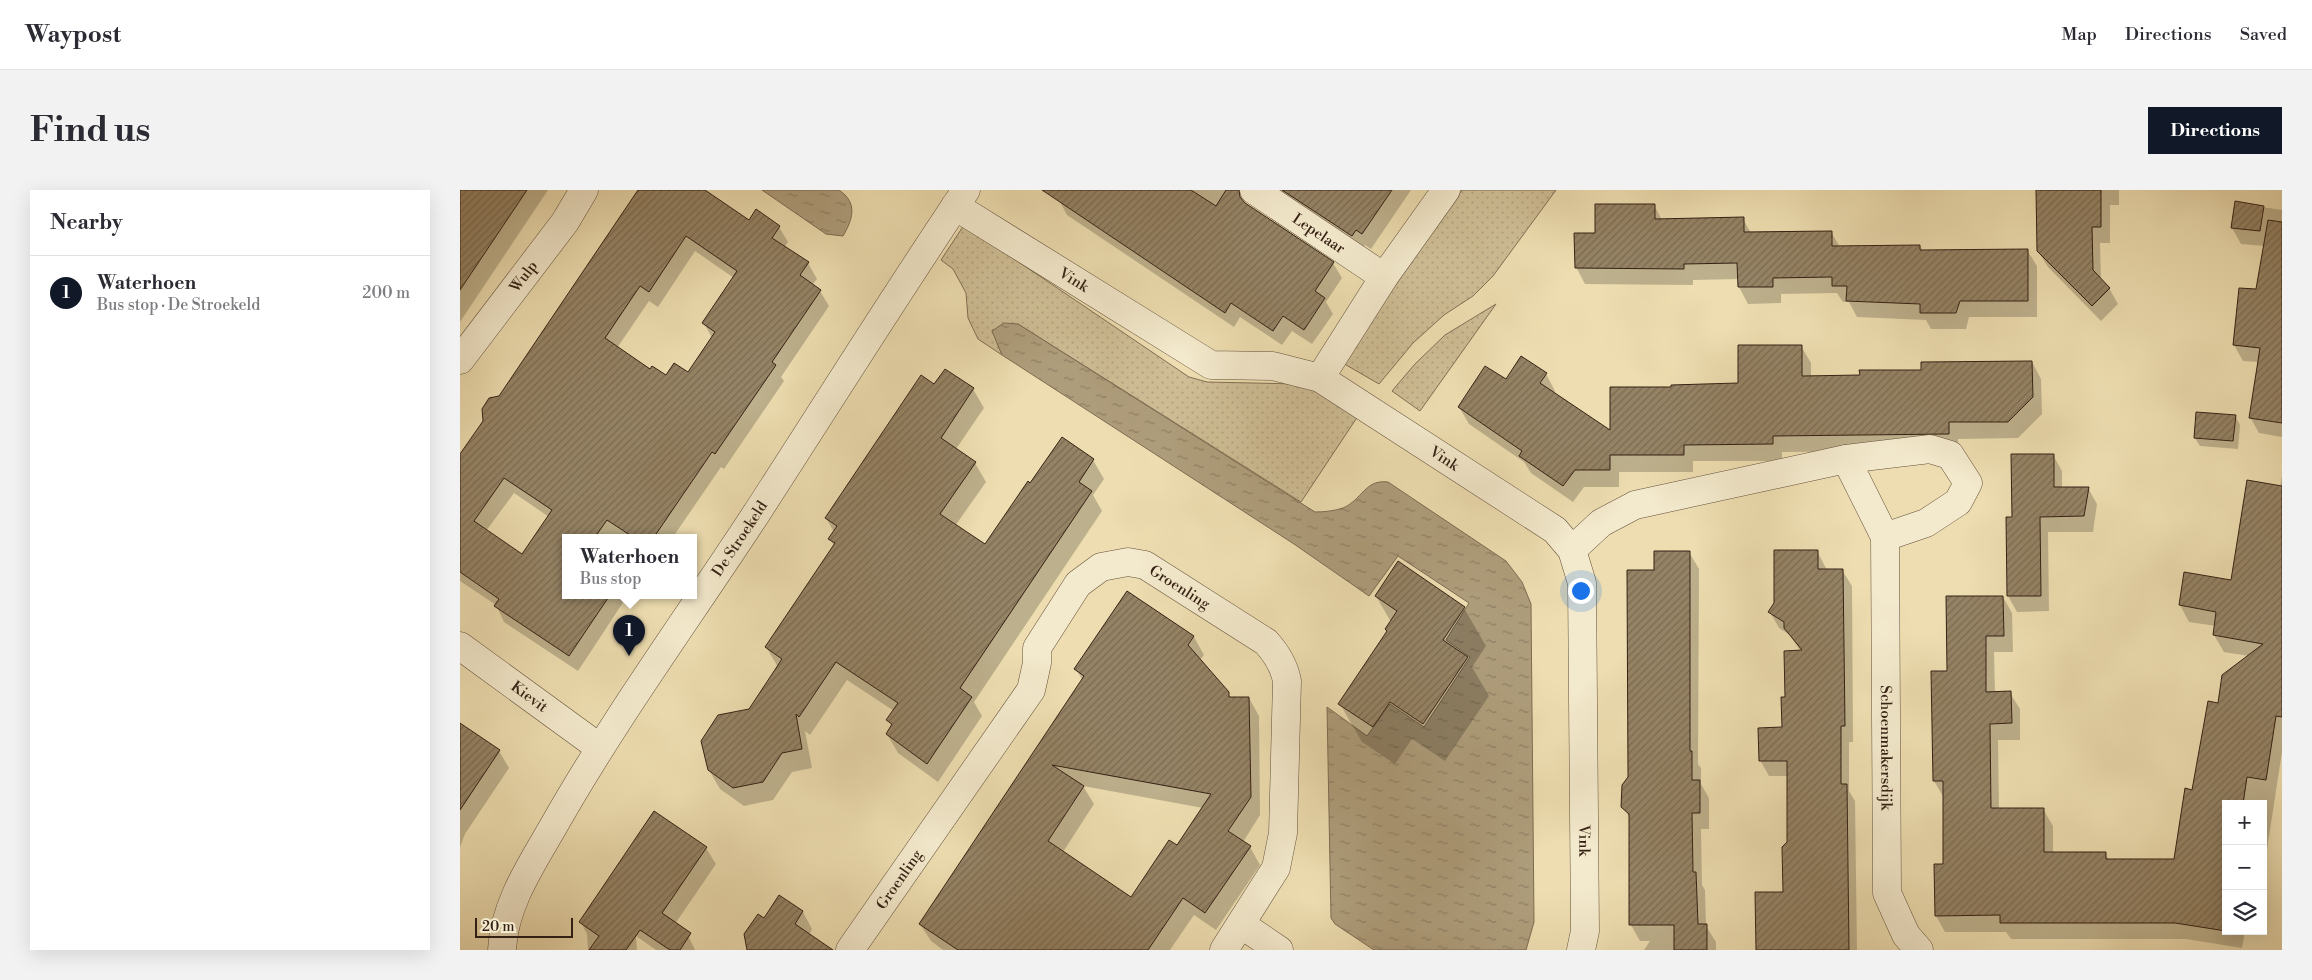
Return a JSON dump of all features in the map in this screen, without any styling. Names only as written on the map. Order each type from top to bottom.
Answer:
[{"type":"street","name":"Wulp","points":[[460,360],[565,222],[584,190]]},
{"type":"street","name":"Lepelaar","points":[[1254,190],[1384,277]]},
{"type":"street","points":[[1320,378],[1384,277],[1446,190]]},
{"type":"street","name":"Vink","points":[[961,198],[1211,365],[1273,366],[1320,378],[1555,530],[1572,550],[1582,583],[1585,931],[1582,950]]},
{"type":"street","name":"De Stroekeld","points":[[502,950],[503,936],[512,904],[525,876],[600,748],[756,514],[961,198]]},
{"type":"street","points":[[1572,550],[1602,523],[1635,505],[1846,459],[1930,449],[1950,455],[1968,483],[1958,502],[1926,523],[1884,537]]},
{"type":"street","name":"Schoenmakersdijk","points":[[1846,459],[1884,537],[1887,893],[1906,935],[1919,950]]},
{"type":"street","name":"Groenling","points":[[850,950],[1031,690],[1037,663],[1037,648],[1078,584],[1101,566],[1128,562],[1145,564],[1266,642],[1275,651],[1287,681],[1283,833],[1276,868],[1242,925],[1224,950]]},
{"type":"street","name":"Kievit","points":[[460,646],[600,748]]},
{"type":"street","points":[[1242,925],[1279,950]]},
{"type":"shaded area","points":[[1462,190],[1556,190],[1493,276],[1473,296],[1444,315],[1413,343],[1379,384],[1341,362]]},
{"type":"shaded area","points":[[964,225],[1189,377],[1207,382],[1298,384],[1311,387],[1358,416],[1301,502],[1018,324],[992,330],[1002,355],[978,339],[968,318],[966,293],[953,269],[941,260]]},
{"type":"shaded area","points":[[1496,304],[1420,411],[1392,391],[1415,364],[1445,335]]},
{"type":"water","points":[[762,190],[839,190],[849,200],[852,212],[843,236],[826,234]]},
{"type":"water","points":[[1004,323],[1018,324],[1315,512],[1343,508],[1374,484],[1388,482],[1506,561],[1522,582],[1531,604],[1534,922],[1526,950],[1374,950],[1335,924],[1331,918],[1327,707],[1367,736],[1390,704],[1424,727],[1470,657],[1446,640],[1469,603],[1398,556],[1369,596],[1294,544],[1002,355],[992,331]]},
{"type":"building","points":[[460,190],[527,190],[460,290]]},
{"type":"building","points":[[638,190],[705,190],[749,220],[756,209],[780,226],[772,238],[809,262],[800,275],[821,290],[772,362],[776,365],[715,454],[712,452],[656,534],[628,534],[607,520],[597,534],[562,534],[562,599],[607,599],[569,656],[494,606],[499,599],[460,572],[460,454],[483,421],[482,409],[489,398],[499,396]],"holes":[[[686,236],[737,271],[702,323],[715,332],[688,372],[674,363],[666,375],[652,366],[650,369],[605,338],[640,286],[649,292]],[[504,478],[552,510],[522,554],[474,521]]]},
{"type":"building","points":[[1042,190],[1191,190],[1216,206],[1226,190],[1239,190],[1240,197],[1245,203],[1334,262],[1315,291],[1325,298],[1304,330],[1283,316],[1273,331],[1231,303],[1225,313]]},
{"type":"building","points":[[1282,190],[1392,190],[1362,234],[1356,230],[1352,236]]},
{"type":"building","points":[[2036,190],[2101,190],[2101,227],[2092,227],[2093,270],[2110,288],[2092,306],[2037,251]]},
{"type":"building","points":[[2235,201],[2264,206],[2260,231],[2231,228]]},
{"type":"building","points":[[1595,204],[1655,204],[1655,219],[1744,217],[1744,232],[1832,231],[1832,246],[1920,245],[1920,250],[2028,249],[2028,301],[1960,301],[1956,313],[1920,313],[1920,304],[1846,301],[1847,286],[1832,286],[1832,277],[1773,278],[1773,287],[1738,287],[1737,263],[1684,264],[1684,269],[1575,268],[1574,233],[1595,233]]},
{"type":"building","points":[[2268,220],[2282,222],[2282,423],[2249,418],[2260,348],[2233,345],[2239,288],[2256,289]]},
{"type":"building","points":[[1738,345],[1802,345],[1802,376],[1860,375],[1859,370],[1921,370],[1921,362],[2032,361],[2033,397],[2008,422],[1949,422],[1949,434],[1773,436],[1773,444],[1684,445],[1684,455],[1610,455],[1610,470],[1575,470],[1563,486],[1519,456],[1522,451],[1458,407],[1485,366],[1506,379],[1521,356],[1547,373],[1540,383],[1610,430],[1610,387],[1671,387],[1671,385],[1738,383]]},
{"type":"building","points":[[945,369],[974,388],[941,438],[976,462],[940,514],[985,544],[1028,481],[1030,483],[1062,437],[1094,459],[1079,482],[1092,491],[960,688],[972,697],[927,764],[886,734],[892,724],[886,720],[898,703],[836,662],[799,717],[796,714],[802,749],[782,753],[763,782],[733,788],[708,770],[701,741],[718,715],[749,709],[782,659],[765,647],[835,543],[828,539],[837,526],[825,518],[921,375],[934,384]]},
{"type":"building","points":[[2196,412],[2236,415],[2233,441],[2194,438]]},
{"type":"building","points":[[2011,454],[2054,454],[2054,487],[2089,487],[2084,516],[2040,517],[2041,596],[2007,596],[2006,517],[2012,517]]},
{"type":"building","points":[[2247,480],[2282,486],[2282,717],[2276,716],[2266,780],[2247,777],[2244,800],[2222,800],[2222,930],[2175,923],[2000,923],[2000,915],[1935,916],[1934,864],[1943,864],[1943,781],[1933,781],[1931,671],[1947,671],[1946,596],[2003,596],[2004,636],[1986,636],[1986,692],[2011,691],[2012,723],[1990,724],[1991,808],[2044,808],[2044,852],[2106,852],[2106,859],[2174,859],[2185,788],[2192,790],[2208,701],[2218,703],[2222,675],[2263,644],[2213,635],[2216,612],[2179,605],[2184,572],[2231,580]]},
{"type":"building","points":[[1774,550],[1818,550],[1818,569],[1843,569],[1845,726],[1841,726],[1841,784],[1847,784],[1849,950],[1756,950],[1755,892],[1783,892],[1782,847],[1787,842],[1787,761],[1759,761],[1758,728],[1782,727],[1781,697],[1785,697],[1784,651],[1802,650],[1784,628],[1784,622],[1768,612],[1774,603]]},
{"type":"building","points":[[1654,551],[1690,551],[1690,751],[1692,751],[1692,780],[1700,780],[1700,813],[1692,813],[1693,872],[1696,872],[1698,924],[1707,924],[1707,950],[1674,950],[1674,925],[1629,925],[1629,814],[1621,807],[1622,785],[1628,777],[1627,570],[1654,570]]},
{"type":"building","points":[[1398,561],[1465,607],[1443,640],[1468,657],[1423,724],[1390,702],[1373,727],[1338,704],[1387,631],[1385,629],[1397,611],[1375,596]]},
{"type":"building","points":[[1127,591],[1194,636],[1188,645],[1229,692],[1229,697],[1249,697],[1251,797],[1228,831],[1251,846],[1205,913],[1183,898],[1148,950],[958,950],[919,924],[1084,676],[1074,669]],"holes":[[[1052,765],[1211,794],[1177,845],[1169,840],[1131,897],[1048,841],[1084,786]]]},
{"type":"building","points":[[460,723],[500,750],[460,810]]},
{"type":"building","points":[[654,811],[707,847],[662,913],[691,933],[680,950],[670,950],[640,930],[626,950],[589,950],[599,936],[579,922]]},
{"type":"building","points":[[779,895],[803,911],[795,924],[833,950],[747,950],[744,934],[758,914],[764,918]]},
{"type":"place","name":"Waterhoen","points":[[629,656]]}]
